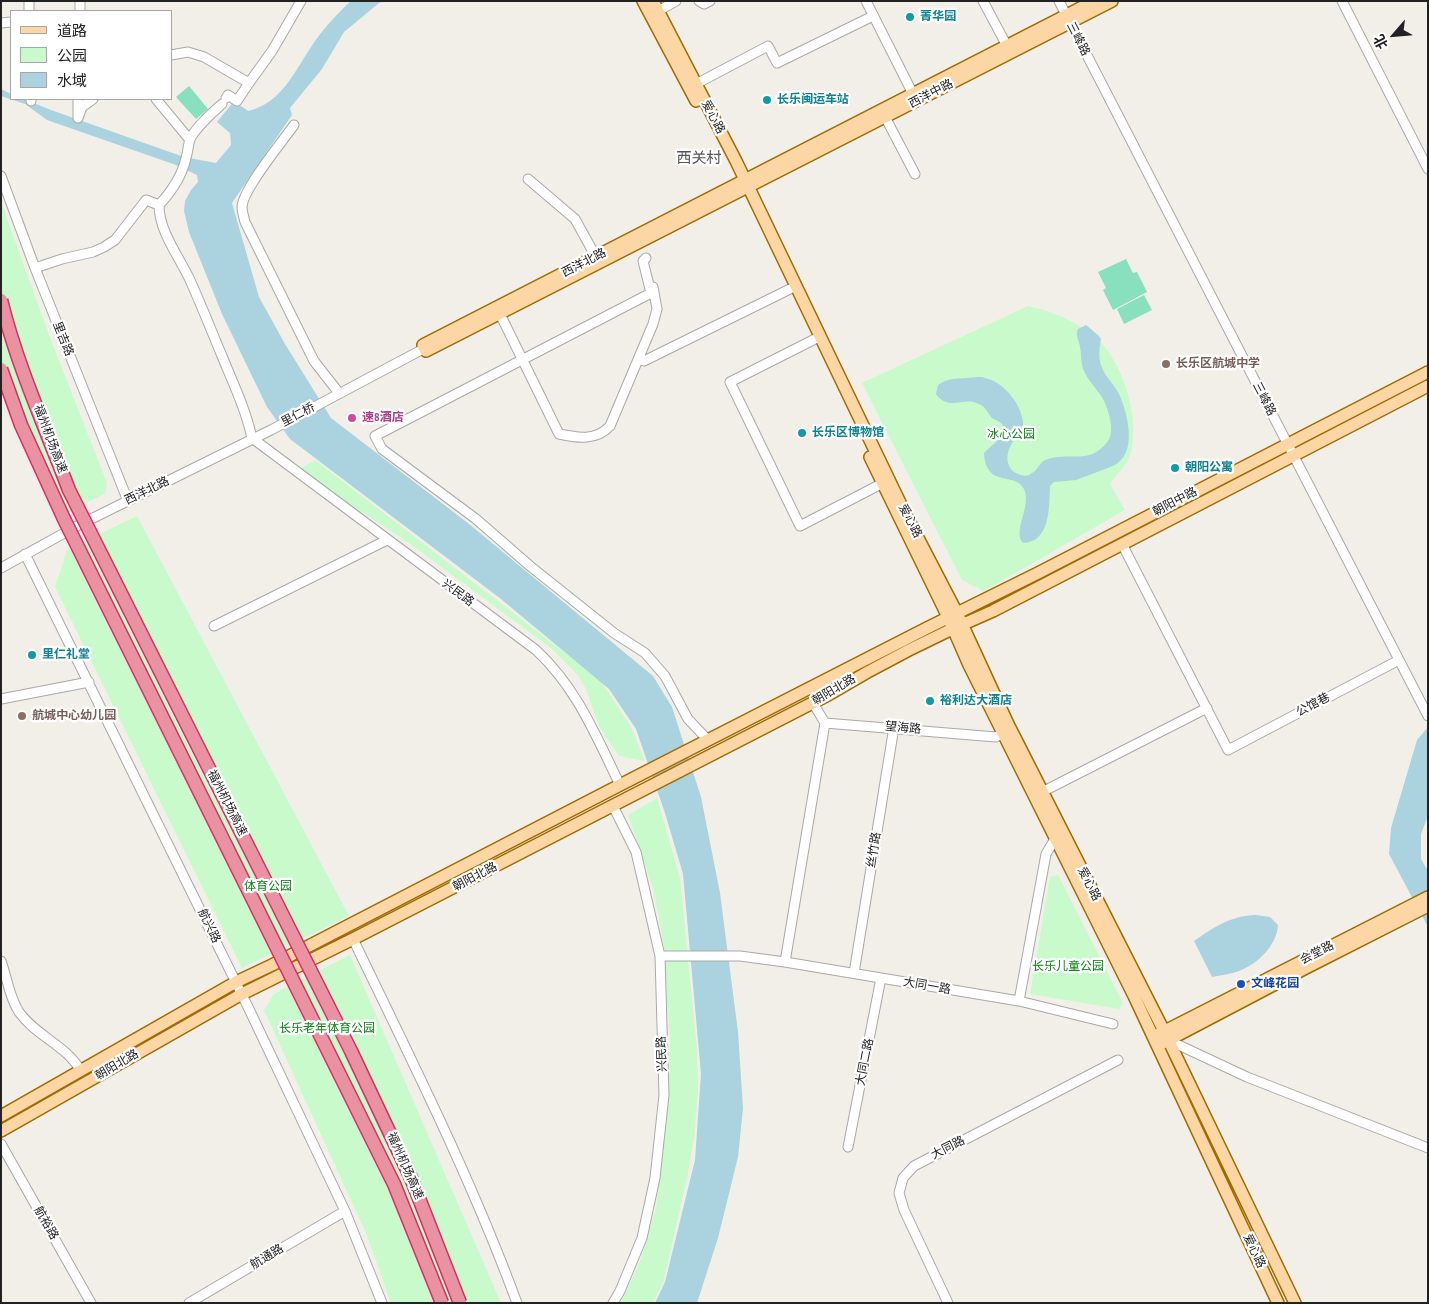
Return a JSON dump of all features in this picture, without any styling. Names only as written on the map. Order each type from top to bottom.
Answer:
[{"type":"highway","name":"福州机场高速","points":[[1,300],[29,386],[69,490],[351,1051],[411,1178],[460,1303]]},
{"type":"highway","name":"福州机场高速","points":[[1,369],[21,425],[64,519],[394,1184],[442,1303]]},
{"type":"main road","name":"爱心路","points":[[642,1],[654,9],[696,84],[904,510],[955,620],[1003,733],[1056,837],[1155,1042],[1278,1303]]},
{"type":"main road","name":"西洋中路","points":[[744,184],[1068,19],[1094,1]]},
{"type":"main road","name":"西洋中路","points":[[884,114],[913,94],[1007,46],[1112,1]]},
{"type":"main road","name":"爱心路","points":[[654,9],[744,184],[790,289],[883,483],[955,620],[1166,1036],[1295,1303]]},
{"type":"main road","name":"西洋北路","points":[[424,348],[500,314],[744,184]]},
{"type":"main road","name":"西洋北路","points":[[424,348],[640,232],[744,184]]},
{"type":"main road","name":"朝阳中路","points":[[955,620],[1087,547],[1428,372]]},
{"type":"main road","name":"朝阳中路","points":[[955,620],[993,611],[1428,386]]},
{"type":"main road","points":[[1087,547],[1093,559]]},
{"type":"main road","name":"朝阳北路","points":[[1,1131],[242,994],[354,939],[813,703],[955,620]]},
{"type":"main road","name":"朝阳北路","points":[[1,1116],[236,982],[644,772],[955,620]]},
{"type":"main road","name":"会堂路","points":[[1155,1042],[1297,972],[1396,918],[1428,897]]},
{"type":"main road","name":"会堂路","points":[[1396,918],[1428,906]]},
{"type":"street","points":[[252,438],[248,422],[189,278],[163,228],[159,215],[159,205],[173,188],[181,172],[187,157],[190,140],[196,131],[228,95],[237,101],[272,50],[301,1]]},
{"type":"street","points":[[654,9],[667,1]]},
{"type":"street","points":[[654,9],[676,1]]},
{"type":"street","points":[[699,1],[704,4],[710,1]]},
{"type":"street","points":[[866,1],[913,94]]},
{"type":"street","points":[[983,1],[1007,46]]},
{"type":"street","name":"三峰路","points":[[1059,1],[1428,716]]},
{"type":"street","points":[[1342,1],[1428,169]]},
{"type":"street","points":[[696,84],[768,46],[778,63],[873,16]]},
{"type":"street","points":[[172,55],[188,52],[204,57],[249,83]]},
{"type":"street","points":[[78,100],[78,118],[82,107],[92,100]]},
{"type":"street","points":[[157,100],[190,140]]},
{"type":"street","points":[[884,114],[915,174]]},
{"type":"street","points":[[294,125],[247,193],[242,207],[245,222],[314,361],[340,393]]},
{"type":"street","name":"里吉路","points":[[1,176],[35,268],[128,501]]},
{"type":"street","points":[[528,179],[575,219],[596,257]]},
{"type":"street","points":[[35,268],[93,252],[104,247],[115,240],[146,200],[159,205]]},
{"type":"street","points":[[500,314],[559,434],[589,438],[604,433],[610,426],[658,309],[640,241]]},
{"type":"street","points":[[646,258],[643,261],[651,294],[375,436],[382,449],[476,519],[530,566],[614,633],[645,653],[665,676],[688,719],[708,740]]},
{"type":"street","points":[[644,361],[790,289]]},
{"type":"street","points":[[815,339],[730,382],[800,526],[883,483]]},
{"type":"street","name":"西洋北路","points":[[326,401],[424,348]]},
{"type":"street","name":"里仁桥","points":[[271,430],[326,401]]},
{"type":"street","name":"西洋北路","points":[[1,568],[77,526],[271,430]]},
{"type":"street","name":"兴民路","points":[[252,438],[536,650],[552,666],[583,709],[620,785]]},
{"type":"street","points":[[214,626],[387,540]]},
{"type":"street","points":[[1042,792],[1206,708],[1122,544]]},
{"type":"street","name":"航兴路","points":[[26,554],[242,994],[345,1211],[382,1303]]},
{"type":"street","name":"公馆巷","points":[[1206,708],[1228,750],[1399,660]]},
{"type":"street","points":[[1,699],[89,682]]},
{"type":"street","points":[[784,962],[824,722],[813,703]]},
{"type":"street","name":"望海路","points":[[824,722],[996,736],[1003,733]]},
{"type":"street","name":"丝竹路","points":[[854,973],[894,727]]},
{"type":"street","name":"兴民路","points":[[613,806],[636,852],[660,956],[664,1096],[655,1178],[642,1238],[620,1292],[613,1303]]},
{"type":"street","points":[[1019,1001],[1046,854],[1056,837]]},
{"type":"street","points":[[354,939],[459,1159],[498,1250],[517,1303]]},
{"type":"street","name":"大同一路","points":[[660,956],[740,956],[784,962],[1019,1001],[1113,1024]]},
{"type":"street","points":[[1,960],[13,1002],[19,1012],[39,1033],[70,1056],[81,1071]]},
{"type":"street","name":"大同二路","points":[[848,1147],[881,978]]},
{"type":"street","points":[[1166,1036],[1247,1077],[1428,1148]]},
{"type":"street","name":"大同路","points":[[948,1303],[904,1210],[899,1193],[903,1178],[914,1166],[1118,1060]]},
{"type":"street","name":"航裕路","points":[[1,1144],[91,1303]]},
{"type":"street","name":"航通路","points":[[189,1303],[345,1211]]},
{"type":"green space","points":[[189,86],[208,109],[196,119],[176,97]]},
{"type":"green space","points":[[1,202],[49,335],[107,483],[105,494],[63,514],[29,433],[1,357]]},
{"type":"green space","points":[[1126,259],[1133,273],[1137,272],[1147,292],[1113,310],[1103,290],[1106,288],[1098,272]]},
{"type":"green space","points":[[1144,295],[1152,310],[1124,324],[1117,309]]},
{"type":"green space","name":"冰心公园","points":[[1028,306],[1060,316],[1088,331],[1100,341],[1119,370],[1131,405],[1133,440],[1129,459],[1110,484],[1125,510],[984,591],[962,580],[862,383]]},
{"type":"green space","points":[[315,460],[600,680],[631,727],[645,761],[619,756],[599,726],[586,689],[577,674],[551,648],[409,543],[298,470]]},
{"type":"green space","name":"体育公园","points":[[137,516],[349,916],[242,968],[55,587],[67,550]]},
{"type":"green space","points":[[657,798],[680,878],[697,1050],[698,1090],[694,1138],[687,1178],[663,1283],[653,1303],[621,1303],[641,1259],[656,1209],[669,1089],[670,1036],[664,946],[654,891],[628,815]]},
{"type":"green space","name":"长乐儿童公园","points":[[1058,875],[1123,1003],[1119,1009],[1030,994],[1050,877]]},
{"type":"green space","name":"长乐老年体育公园","points":[[350,955],[501,1303],[391,1303],[366,1233],[264,1010],[274,994]]},
{"type":"water","points":[[351,1],[384,1],[344,32],[322,69],[290,108],[292,115],[232,203],[259,297],[285,344],[331,418],[469,524],[653,676],[672,707],[701,797],[720,893],[738,1032],[743,1108],[738,1157],[718,1238],[697,1303],[655,1303],[665,1282],[695,1160],[701,1074],[683,874],[665,813],[636,729],[609,689],[501,599],[290,439],[267,407],[222,314],[189,232],[184,211],[185,201],[198,182],[197,175],[176,165],[47,120],[25,104],[13,100],[26,100],[184,157],[216,163],[231,145],[230,133],[217,122],[234,101],[248,111],[260,107],[271,100],[288,83],[315,41]]},
{"type":"water","points":[[1,89],[10,94],[10,99],[1,96]]},
{"type":"water","points":[[1086,325],[1101,339],[1099,355],[1101,366],[1118,392],[1123,404],[1129,434],[1126,453],[1113,466],[1076,480],[1054,482],[1050,486],[1047,522],[1044,530],[1032,541],[1023,543],[1020,538],[1020,532],[1026,503],[1024,489],[1020,484],[1001,478],[990,471],[986,464],[984,453],[1005,431],[1002,424],[992,418],[985,408],[979,404],[973,402],[951,403],[941,399],[936,394],[938,385],[951,379],[983,377],[992,380],[1005,389],[1015,401],[1022,415],[1022,429],[1011,445],[1007,458],[1011,469],[1018,474],[1028,475],[1036,470],[1043,461],[1054,457],[1078,457],[1094,454],[1108,441],[1111,427],[1104,401],[1087,377],[1082,366],[1077,334],[1078,329]]},
{"type":"water","points":[[1428,727],[1428,816],[1421,834],[1421,859],[1428,871],[1428,927],[1389,854],[1391,828],[1417,740]]},
{"type":"water","points":[[1256,915],[1270,917],[1278,925],[1274,940],[1270,946],[1259,959],[1246,968],[1233,973],[1212,977],[1194,941],[1230,920]]},
{"type":"place","name":"菁华园","points":[[910,17]]},
{"type":"place","name":"长乐闽运车站","points":[[767,100]]},
{"type":"place","name":"长乐区航城中学","points":[[1166,364]]},
{"type":"place","name":"速8酒店","points":[[352,418]]},
{"type":"place","name":"长乐区博物馆","points":[[802,433]]},
{"type":"place","name":"朝阳公寓","points":[[1175,468]]},
{"type":"place","name":"里仁礼堂","points":[[32,655]]},
{"type":"place","name":"裕利达大酒店","points":[[930,701]]},
{"type":"place","name":"航城中心幼儿园","points":[[22,716]]},
{"type":"place","name":"文峰花园","points":[[1241,984]]},
{"type":"district","name":"西关村","points":[[699,159]]}]
